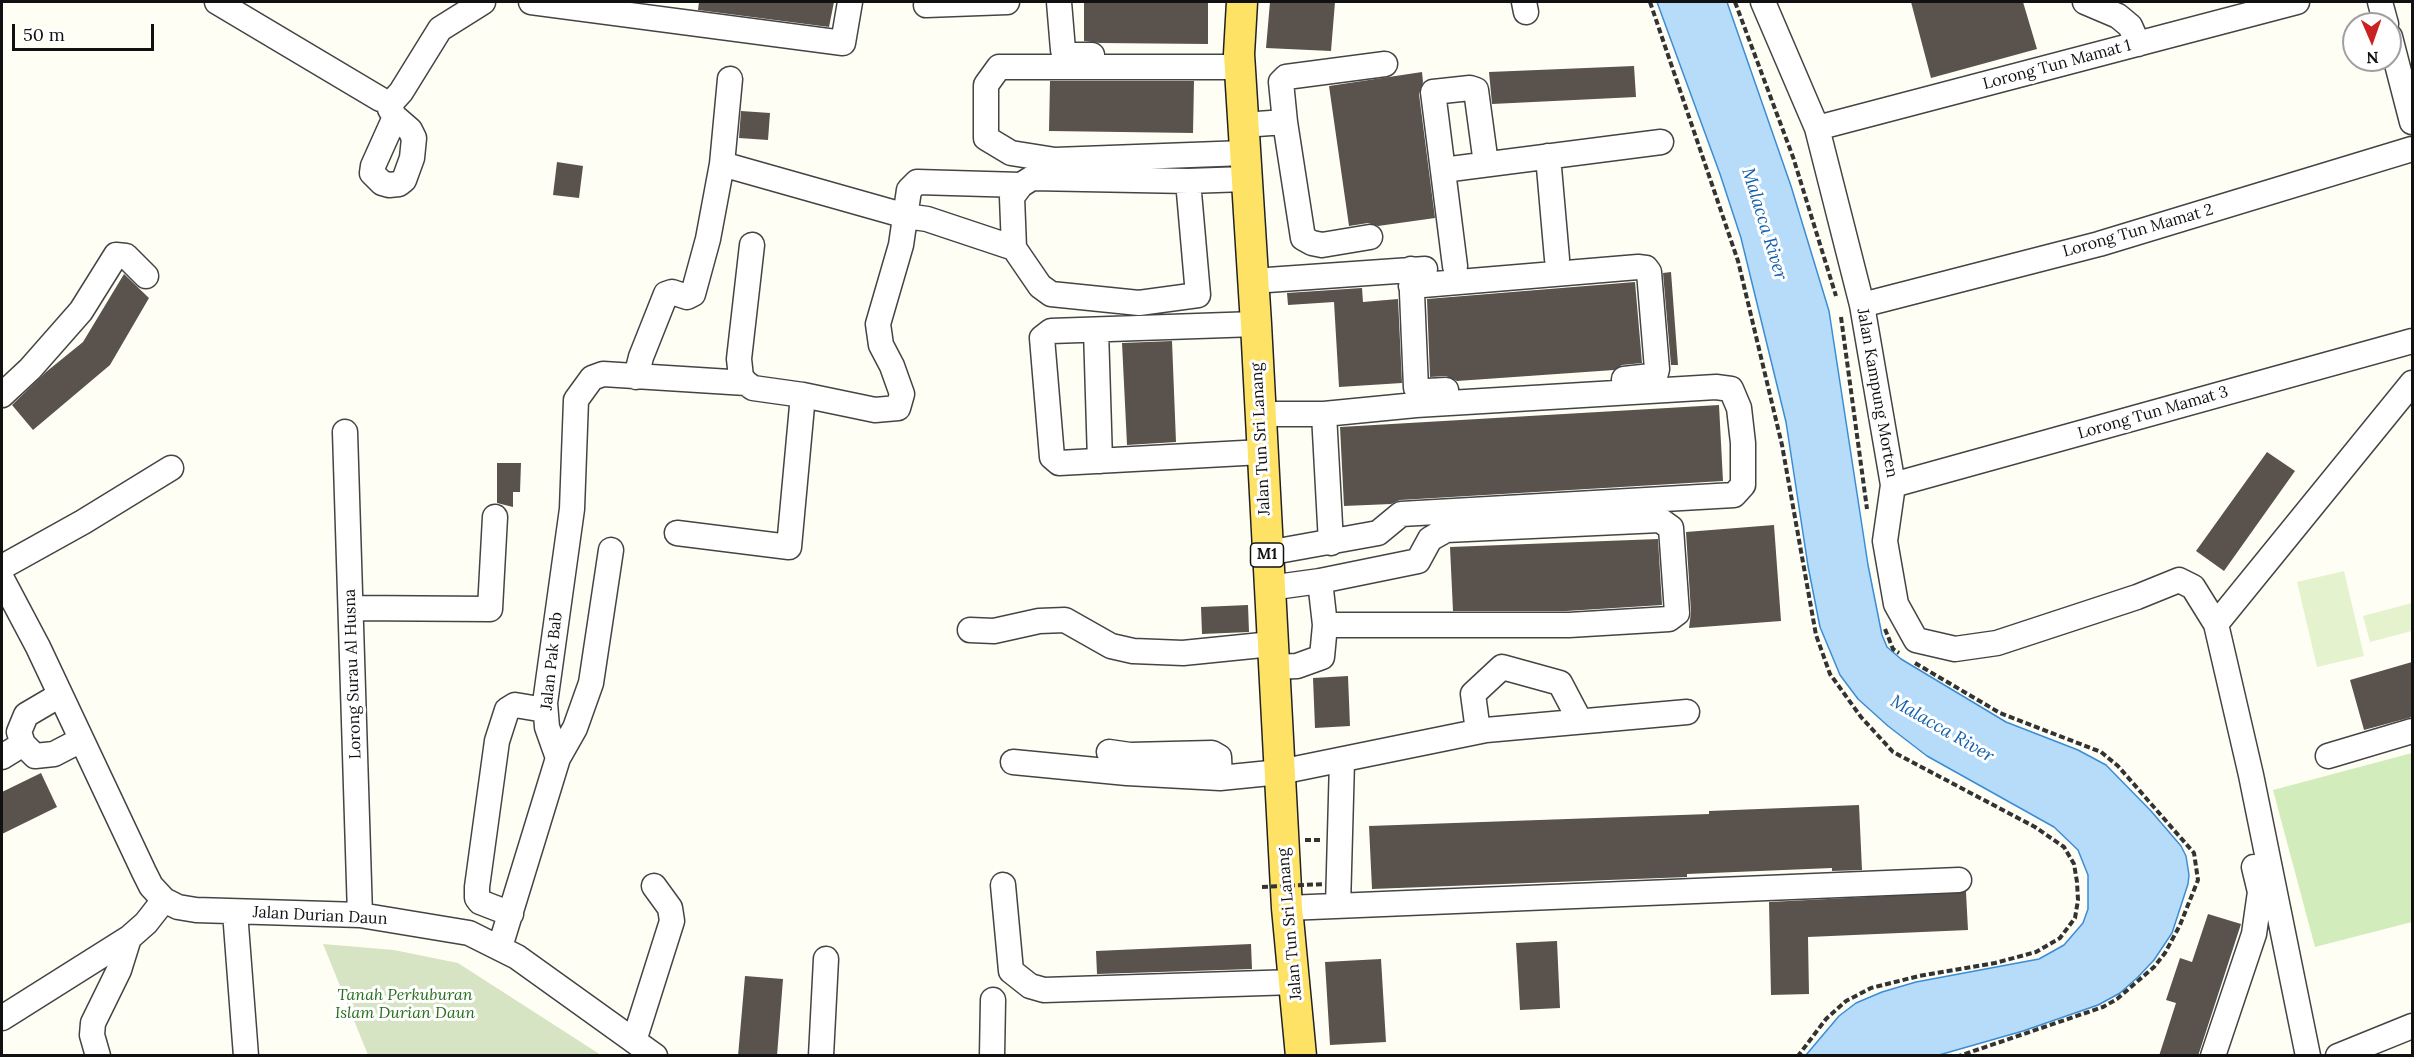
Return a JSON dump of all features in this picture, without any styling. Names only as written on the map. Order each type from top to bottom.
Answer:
[{"type":"main road","name":"Jalan Tun Sri Lanang","points":[[1242,2],[1239,60],[1244,152],[1256,324],[1287,908],[1300,1056]]},
{"type":"street","points":[[217,2],[390,110],[391,103],[401,92],[440,29],[483,2]]},
{"type":"street","points":[[531,2],[843,43],[850,2]]},
{"type":"street","points":[[926,5],[1007,2]]},
{"type":"street","points":[[1059,2],[1063,50],[1071,55],[1239,60]]},
{"type":"street","name":"Jalan Kampung Morten","points":[[1763,2],[1817,128],[1850,305],[1893,485],[1886,541],[1896,604],[1916,640],[1955,649],[1997,643],[2137,597],[2179,580],[2193,587],[2216,624],[2251,775],[2308,1056]]},
{"type":"street","points":[[2085,2],[2118,16],[2130,26],[2138,44]]},
{"type":"street","name":"Lorong Tun Mamat 1","points":[[1817,128],[2297,2]]},
{"type":"street","points":[[1239,60],[999,67],[986,85],[986,138],[1011,153],[1055,160],[1244,152]]},
{"type":"street","points":[[1370,237],[1322,245],[1303,238],[1284,122],[1281,82],[1286,77],[1386,64]]},
{"type":"street","points":[[2399,72],[2412,122]]},
{"type":"street","points":[[730,79],[722,164],[708,239],[693,294],[687,297],[672,291],[666,294],[641,357],[636,377],[746,383]]},
{"type":"street","points":[[1455,266],[1432,92],[1470,88],[1476,90],[1486,164]]},
{"type":"street","points":[[1188,181],[1198,294],[1139,303],[1051,294],[1040,286],[1014,248],[1012,197],[1021,185],[1032,177],[1188,181],[1244,152],[1284,122]]},
{"type":"street","points":[[1443,170],[1660,142]]},
{"type":"street","name":"Lorong Tun Mamat 2","points":[[1850,305],[2099,244],[2412,149]]},
{"type":"street","points":[[1548,156],[1557,259]]},
{"type":"street","points":[[722,164],[906,216],[927,219],[1014,248]]},
{"type":"street","points":[[752,245],[739,359],[741,377],[746,383],[753,388],[803,395],[875,410],[898,408],[902,394],[892,366],[881,345],[878,324],[901,245],[909,190],[917,182],[1021,185]]},
{"type":"street","points":[[1411,278],[1455,266],[1649,253]]},
{"type":"street","points":[[2,395],[30,369],[81,311],[117,255],[126,256],[146,276]]},
{"type":"street","points":[[1253,281],[1411,278],[1646,268],[1649,272],[1656,373],[1651,376],[1557,386],[1549,383],[1421,391],[1416,388],[1411,278]]},
{"type":"street","points":[[1256,324],[1051,331],[1042,338],[1052,457],[1059,463],[1262,452]]},
{"type":"street","points":[[1096,330],[1100,461]]},
{"type":"street","name":"Lorong Tun Mamat 3","points":[[1893,485],[2412,341]]},
{"type":"street","name":"Jalan Pak Bab","points":[[558,758],[545,710],[572,509],[576,400],[592,378],[603,374],[636,377]]},
{"type":"street","points":[[2216,624],[2412,382]]},
{"type":"street","points":[[1260,414],[1324,414],[1416,405],[1716,387],[1731,389],[1739,408],[1743,444],[1743,485],[1734,495],[1401,514],[1378,533],[1267,553]]},
{"type":"street","points":[[677,533],[789,548],[803,395]]},
{"type":"street","points":[[1324,414],[1331,543]]},
{"type":"street","name":"Lorong Surau Al Husna","points":[[345,432],[360,915]]},
{"type":"street","points":[[2,567],[83,522],[171,468]]},
{"type":"street","points":[[351,608],[490,609],[495,517]]},
{"type":"street","points":[[1269,588],[1320,581],[1418,561],[1430,539],[1446,530],[1660,520],[1671,528],[1677,613],[1669,619],[1569,625],[1325,626]]},
{"type":"street","points":[[500,947],[558,758],[575,728],[591,683],[611,550]]},
{"type":"street","points":[[2,579],[38,647],[144,872],[164,900],[129,938],[2,1017]]},
{"type":"street","points":[[970,630],[994,631],[1039,621],[1065,620],[1111,646],[1133,651],[1273,655],[1297,666],[1322,657],[1325,626],[1320,581]]},
{"type":"street","points":[[1478,731],[1473,694],[1502,667],[1560,682],[1580,722]]},
{"type":"street","points":[[60,695],[26,715],[19,732],[23,744],[35,756],[54,754],[81,740]]},
{"type":"street","points":[[511,914],[480,902],[477,897],[497,741],[507,710],[515,705],[545,710]]},
{"type":"street","points":[[1013,762],[1128,773],[1220,778],[1280,772],[1342,761],[1478,731],[1687,712]]},
{"type":"street","points":[[2328,756],[2412,731]]},
{"type":"street","points":[[2,757],[23,744]]},
{"type":"street","points":[[1109,752],[1130,755],[1212,753],[1219,757],[1220,778]]},
{"type":"street","points":[[1338,906],[1342,761]]},
{"type":"street","points":[[2213,1056],[2254,934],[2259,903],[2260,892],[2236,787],[2251,775]]},
{"type":"street","points":[[1287,908],[1959,880]]},
{"type":"street","points":[[1003,885],[1011,970],[1030,986],[1044,990],[1295,982]]},
{"type":"street","points":[[634,1041],[672,921],[670,908],[654,886]]},
{"type":"street","name":"Jalan Durian Daun","points":[[164,900],[178,907],[196,910],[360,915],[469,933],[500,947],[655,1056]]},
{"type":"street","points":[[235,912],[246,1056]]},
{"type":"street","points":[[98,1056],[92,1035],[93,1023],[119,970],[129,938]]},
{"type":"street","points":[[821,1056],[826,959]]},
{"type":"street","points":[[992,1056],[993,1000]]},
{"type":"street","points":[[2338,1056],[2412,1026]]},
{"type":"path","points":[[1650,2],[1738,261],[1782,445],[1816,635],[1830,674],[1861,717],[1893,752],[2035,827],[2064,847],[2074,864],[2077,882],[2078,900],[2075,918],[2060,938],[2052,943],[2036,952],[1995,963],[1919,976],[1871,988],[1846,1001],[1826,1019],[1798,1056]]},
{"type":"path","points":[[1735,2],[1850,305]]},
{"type":"path","points":[[1840,316],[1868,517]]},
{"type":"path","points":[[1884,621],[1887,637],[1893,649],[1901,654]]},
{"type":"path","points":[[1909,658],[2000,713],[2101,752],[2118,766],[2194,853],[2198,880],[2180,925],[2165,953],[2154,967],[2117,999],[2103,1007],[1959,1056]]},
{"type":"path","points":[[1283,841],[1322,840],[1323,851]]},
{"type":"path","points":[[1262,887],[1325,884],[1324,873]]},
{"type":"green space","points":[[2344,571],[2364,656],[2317,667],[2297,582]]},
{"type":"green space","points":[[2412,603],[2412,631],[2370,642],[2363,616]]},
{"type":"green space","points":[[2412,753],[2412,922],[2315,947],[2273,790]]},
{"type":"green space","name":"Tanah Perkuburan Islam Durian Daun","points":[[323,944],[394,950],[458,963],[601,1055],[368,1055]]},
{"type":"water","name":"Malacca River","points":[[1657,2],[1727,2],[1791,186],[1829,311],[1868,565],[1882,635],[1887,647],[1901,659],[2006,722],[2078,750],[2106,765],[2151,811],[2181,846],[2186,856],[2188,884],[2172,933],[2154,960],[2138,977],[2120,993],[2098,1005],[2023,1031],[1939,1055],[1806,1055],[1839,1016],[1856,1003],[1916,982],[2039,959],[2064,945],[2083,923],[2088,909],[2088,875],[2078,850],[2054,827],[1927,756],[1858,699],[1840,675],[1820,627],[1808,566],[1786,422],[1741,238]]},
{"type":"building","points":[[699,2],[834,2],[829,27],[698,10]]},
{"type":"building","points":[[1084,2],[1208,2],[1208,44],[1084,41]]},
{"type":"building","points":[[1270,2],[1335,2],[1331,51],[1266,48]]},
{"type":"building","points":[[1911,2],[2023,2],[2037,49],[1931,78]]},
{"type":"building","points":[[1634,66],[1636,97],[1492,104],[1489,72]]},
{"type":"building","points":[[1422,72],[1423,82],[1419,94],[1435,218],[1378,226],[1368,223],[1349,226],[1329,86]]},
{"type":"building","points":[[1050,81],[1194,81],[1193,133],[1049,131]]},
{"type":"building","points":[[741,111],[770,113],[768,140],[739,138]]},
{"type":"building","points":[[557,162],[583,166],[579,198],[553,195]]},
{"type":"building","points":[[1671,272],[1678,365],[1671,365],[1663,273]]},
{"type":"building","points":[[124,274],[149,298],[110,365],[33,430],[12,405],[46,372],[83,342]]},
{"type":"building","points":[[1635,282],[1642,363],[1622,365],[1614,370],[1457,381],[1446,376],[1430,377],[1427,299]]},
{"type":"building","points":[[1362,288],[1363,302],[1398,299],[1402,383],[1339,387],[1334,302],[1288,305],[1287,293]]},
{"type":"building","points":[[1172,341],[1176,442],[1127,445],[1122,343]]},
{"type":"building","points":[[1719,405],[1723,481],[1400,500],[1391,504],[1344,506],[1340,427]]},
{"type":"building","points":[[2267,452],[2295,471],[2224,571],[2196,551]]},
{"type":"building","points":[[497,463],[521,463],[520,492],[513,492],[513,507],[497,503]]},
{"type":"building","points":[[1774,525],[1781,621],[1689,628],[1691,612],[1686,532]]},
{"type":"building","points":[[1658,539],[1662,605],[1566,611],[1453,611],[1450,547]]},
{"type":"building","points":[[1248,605],[1249,632],[1202,634],[1201,607]]},
{"type":"building","points":[[2412,662],[2412,717],[2364,730],[2350,680]]},
{"type":"building","points":[[1348,676],[1350,726],[1315,728],[1313,678]]},
{"type":"building","points":[[41,773],[57,807],[2,834],[2,792]]},
{"type":"building","points":[[1859,805],[1862,870],[1832,871],[1832,868],[1687,874],[1687,877],[1372,889],[1369,826],[1709,814],[1709,811]]},
{"type":"building","points":[[1966,892],[1968,930],[1808,937],[1809,994],[1771,995],[1769,902]]},
{"type":"building","points":[[2208,914],[2241,924],[2198,1056],[2159,1056],[2176,1003],[2166,1000],[2180,958],[2192,962]]},
{"type":"building","points":[[1557,941],[1560,1008],[1520,1010],[1516,943]]},
{"type":"building","points":[[1251,944],[1252,969],[1097,974],[1096,951]]},
{"type":"building","points":[[1381,959],[1386,1042],[1330,1045],[1325,962]]},
{"type":"building","points":[[745,976],[783,979],[777,1056],[738,1056]]}]
